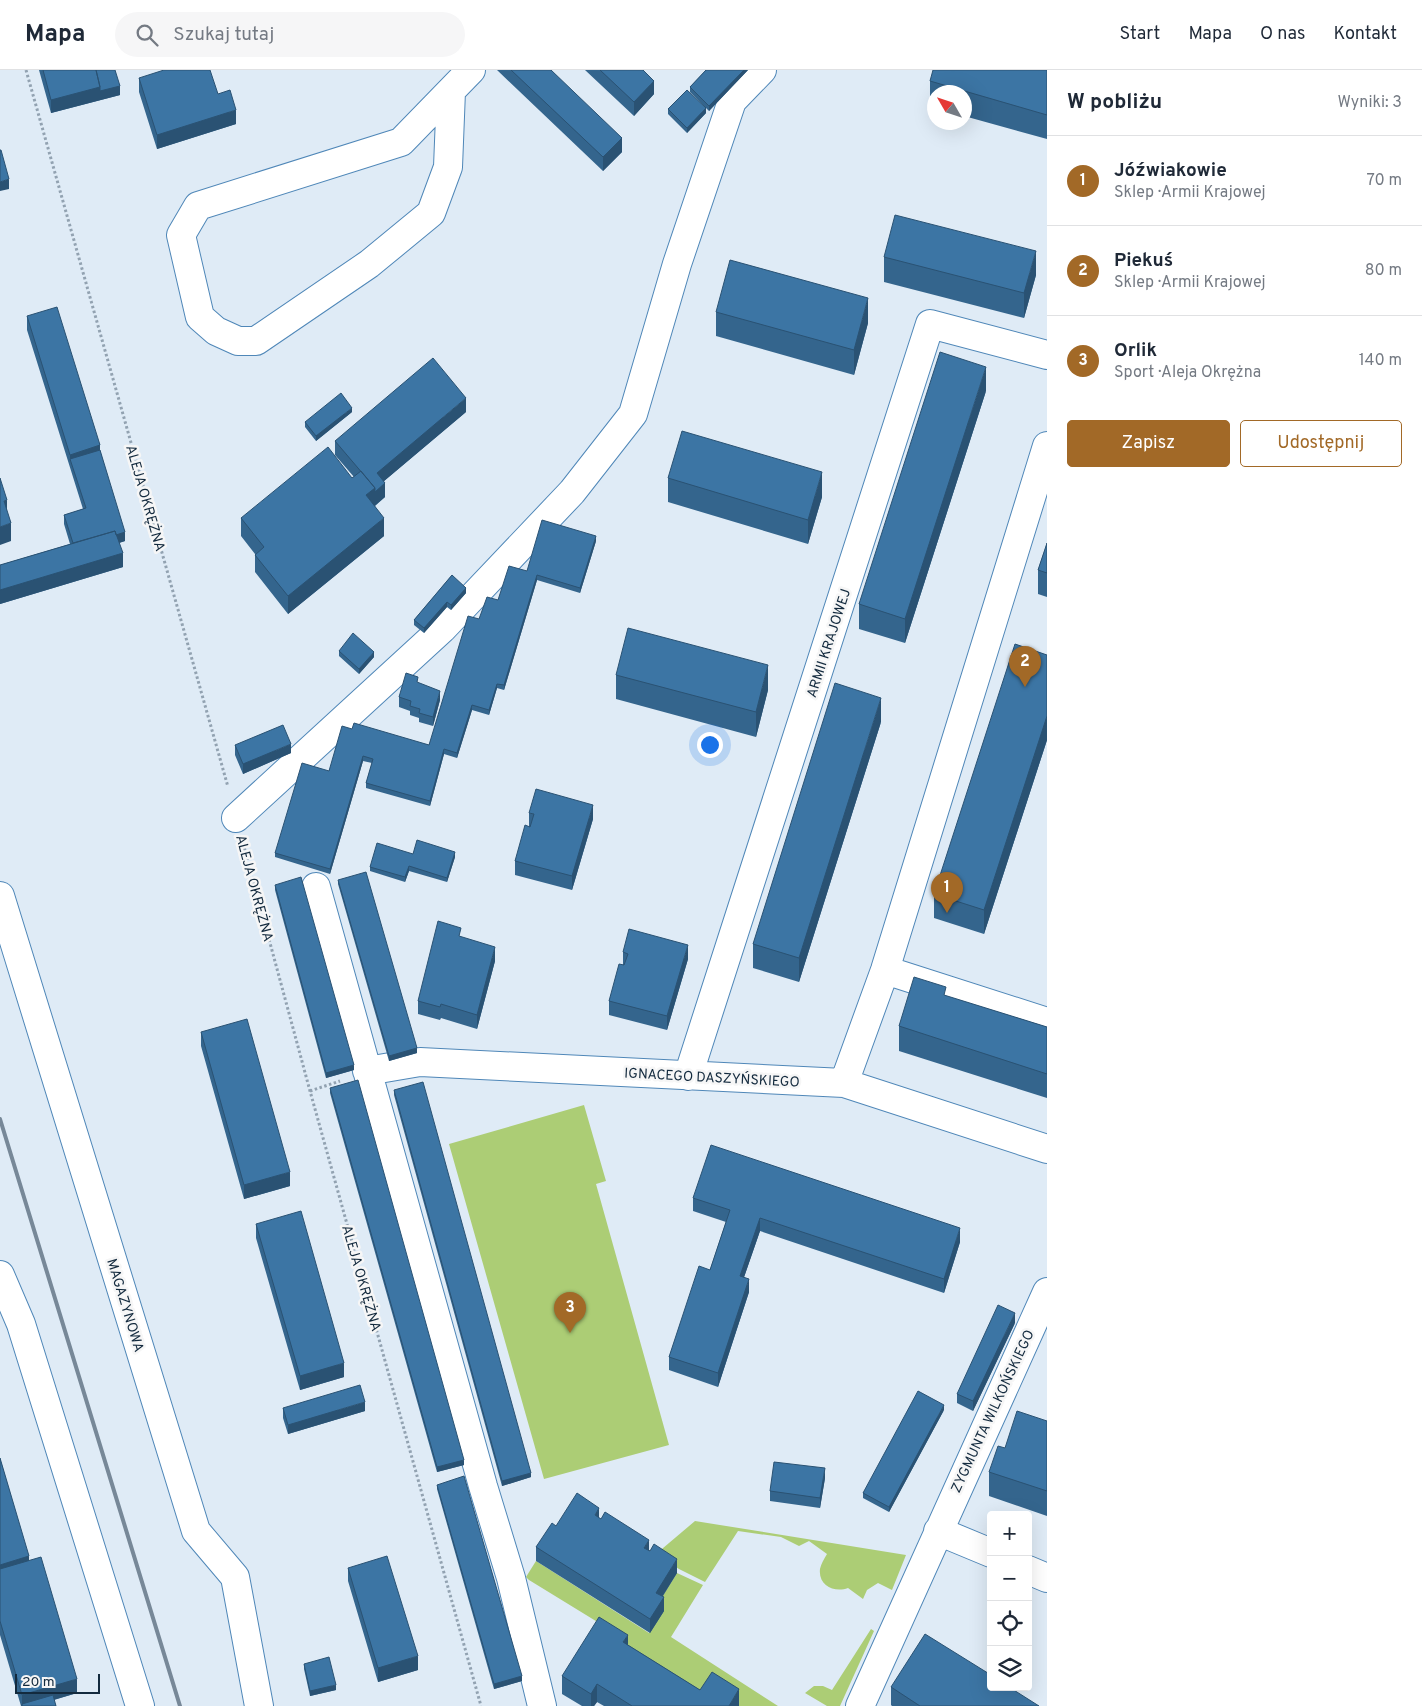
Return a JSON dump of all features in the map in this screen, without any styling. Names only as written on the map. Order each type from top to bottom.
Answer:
[{"type":"street","points":[[451,91],[448,167],[431,213],[369,264],[256,341],[238,341],[216,331],[200,317],[182,235],[198,206],[401,142],[471,70]]},
{"type":"street","points":[[236,818],[442,629],[572,492],[633,414],[677,264],[732,101],[762,70]]},
{"type":"street","name":"ARMII KRAJOWEJ","points":[[688,1076],[930,324],[1047,355]]},
{"type":"street","points":[[844,1083],[885,970],[1045,460]]},
{"type":"street","points":[[316,887],[483,1486],[511,1578],[542,1706]]},
{"type":"street","name":"MAGAZYNOWA","points":[[0,896],[196,1531],[235,1577],[259,1706]]},
{"type":"street","points":[[885,970],[1047,1022]]},
{"type":"street","name":"IGNACEGO DASZYŃSKIEGO","points":[[368,1071],[420,1062],[844,1083],[1047,1149]]},
{"type":"street","points":[[0,1275],[20,1324],[140,1706]]},
{"type":"street","name":"ZYGMUNTA WILKOŃSKIEGO","points":[[860,1706],[1047,1292]]},
{"type":"street","points":[[938,1531],[987,1551]]},
{"type":"street","points":[[1032,1572],[1047,1578]]},
{"type":"path","name":"ALEJA OKRĘŻNA","points":[[26,70],[236,818],[481,1706]]},
{"type":"green space","points":[[584,1105],[606,1181],[596,1184],[669,1445],[544,1479],[449,1144]]},
{"type":"green space","points":[[695,1521],[906,1555],[892,1590],[878,1583],[867,1590],[863,1599],[848,1588],[838,1590],[825,1584],[820,1575],[820,1569],[827,1554],[809,1541],[799,1546],[781,1537],[738,1531],[705,1582],[679,1569],[656,1554]]},
{"type":"green space","points":[[536,1561],[649,1633],[656,1606],[677,1573],[703,1585],[671,1637],[778,1706],[701,1706],[604,1626],[529,1580],[526,1577]]},
{"type":"green space","points":[[871,1629],[874,1631],[840,1706],[827,1706],[805,1693],[814,1686],[823,1686],[832,1690]]},
{"type":"building","points":[[43,70],[96,70],[100,87],[51,100]]},
{"type":"building","points":[[96,70],[115,70],[120,86],[100,91]]},
{"type":"building","points":[[164,70],[210,70],[218,94],[230,90],[236,110],[157,135],[139,78]]},
{"type":"building","points":[[511,70],[551,70],[622,138],[603,157]]},
{"type":"building","points":[[600,70],[643,70],[654,81],[634,102]]},
{"type":"building","points":[[706,70],[744,70],[709,106],[690,87]]},
{"type":"building","points":[[933,70],[1047,70],[1047,115],[972,93],[972,85],[944,85],[930,81]]},
{"type":"building","points":[[687,90],[706,108],[687,128],[668,109]]},
{"type":"building","points":[[0,150],[9,179],[0,182]]},
{"type":"building","points":[[895,215],[1036,251],[1024,293],[884,257]]},
{"type":"building","points":[[730,260],[868,298],[854,350],[716,312]]},
{"type":"building","points":[[57,307],[100,445],[70,455],[27,316]]},
{"type":"building","points":[[940,352],[986,367],[905,619],[859,604]]},
{"type":"building","points":[[433,358],[466,398],[377,473],[385,483],[375,492],[375,488],[335,441]]},
{"type":"building","points":[[341,393],[352,408],[316,436],[305,422]]},
{"type":"building","points":[[682,431],[822,472],[808,520],[668,478]]},
{"type":"building","points":[[328,447],[352,478],[361,471],[375,488],[366,495],[384,518],[288,596],[255,555],[264,547],[241,518]]},
{"type":"building","points":[[100,450],[125,532],[116,535],[115,531],[73,543],[64,515],[86,508],[70,459]]},
{"type":"building","points":[[0,478],[7,500],[4,501],[11,523],[0,527]]},
{"type":"building","points":[[542,520],[596,536],[580,588],[537,575],[504,685],[497,684],[489,710],[472,705],[457,753],[444,749],[430,801],[366,783],[373,759],[363,756],[330,869],[275,853],[302,763],[329,771],[342,726],[352,729],[354,723],[429,745],[468,616],[479,619],[487,597],[498,600],[509,566],[527,571]]},
{"type":"building","points":[[115,531],[123,553],[0,590],[0,565]]},
{"type":"building","points":[[1047,543],[1047,573],[1038,570]]},
{"type":"building","points":[[452,575],[466,588],[451,605],[447,602],[424,628],[414,620]]},
{"type":"building","points":[[628,628],[768,665],[756,712],[616,675]]},
{"type":"building","points":[[353,633],[374,652],[359,669],[339,651]]},
{"type":"building","points":[[1015,644],[1047,655],[1047,716],[984,910],[934,894]]},
{"type":"building","points":[[406,673],[418,677],[417,682],[440,691],[433,717],[419,713],[420,709],[410,706],[411,701],[399,697]]},
{"type":"building","points":[[835,683],[881,698],[799,958],[753,944]]},
{"type":"building","points":[[283,725],[291,744],[243,764],[235,745]]},
{"type":"building","points":[[536,789],[593,805],[572,876],[515,861],[525,825],[530,827],[534,814],[529,813]]},
{"type":"building","points":[[417,840],[455,852],[447,878],[409,866],[405,877],[370,867],[377,843],[413,854]]},
{"type":"building","points":[[366,872],[417,1048],[389,1056],[338,880]]},
{"type":"building","points":[[301,877],[354,1065],[326,1073],[275,885]]},
{"type":"building","points":[[438,921],[461,928],[459,936],[495,947],[477,1015],[441,1004],[440,1007],[418,1001]]},
{"type":"building","points":[[629,929],[688,945],[667,1016],[609,1001],[619,964],[624,965],[628,954],[623,952]]},
{"type":"building","points":[[914,977],[946,987],[944,995],[1047,1027],[1047,1074],[899,1026]]},
{"type":"building","points":[[247,1019],[290,1172],[244,1185],[201,1032]]},
{"type":"building","points":[[358,1080],[464,1460],[437,1467],[330,1088]]},
{"type":"building","points":[[423,1082],[531,1473],[502,1481],[394,1090]]},
{"type":"building","points":[[711,1145],[960,1228],[944,1279],[760,1218],[740,1276],[749,1279],[718,1373],[669,1357],[699,1266],[710,1270],[730,1210],[693,1198]]},
{"type":"building","points":[[301,1211],[344,1363],[300,1376],[256,1224]]},
{"type":"building","points":[[998,1305],[1015,1313],[973,1401],[957,1394]]},
{"type":"building","points":[[360,1385],[365,1402],[288,1425],[283,1408]]},
{"type":"building","points":[[918,1391],[944,1405],[889,1507],[863,1493]]},
{"type":"building","points":[[1017,1411],[1047,1421],[1047,1491],[989,1472],[998,1446],[1005,1448]]},
{"type":"building","points":[[0,1458],[29,1556],[0,1565]]},
{"type":"building","points":[[774,1462],[825,1468],[820,1498],[770,1491]]},
{"type":"building","points":[[464,1476],[522,1676],[494,1684],[437,1485]]},
{"type":"building","points":[[577,1493],[599,1508],[595,1515],[601,1519],[605,1512],[649,1540],[644,1548],[650,1551],[654,1544],[677,1559],[656,1593],[664,1597],[650,1619],[536,1547],[552,1523],[556,1526]]},
{"type":"building","points":[[387,1556],[418,1656],[378,1668],[348,1568]]},
{"type":"building","points":[[41,1557],[77,1679],[22,1695],[0,1621],[0,1569]]},
{"type":"building","points":[[599,1617],[628,1635],[623,1642],[700,1690],[712,1672],[739,1689],[729,1706],[632,1706],[597,1684],[591,1694],[562,1676]]},
{"type":"building","points":[[925,1634],[987,1673],[987,1691],[1015,1691],[1039,1706],[920,1706],[891,1687]]},
{"type":"building","points":[[329,1657],[336,1685],[310,1691],[304,1664]]},
{"type":"building","points":[[53,1695],[56,1706],[22,1706],[22,1704]]},
{"type":"railway","points":[[0,1119],[180,1706]]},
{"type":"place","name":"Piekuś","points":[[1025,687]]},
{"type":"place","name":"Jóźwiakowie","points":[[947,913]]},
{"type":"place","name":"Orlik","points":[[570,1333]]}]
